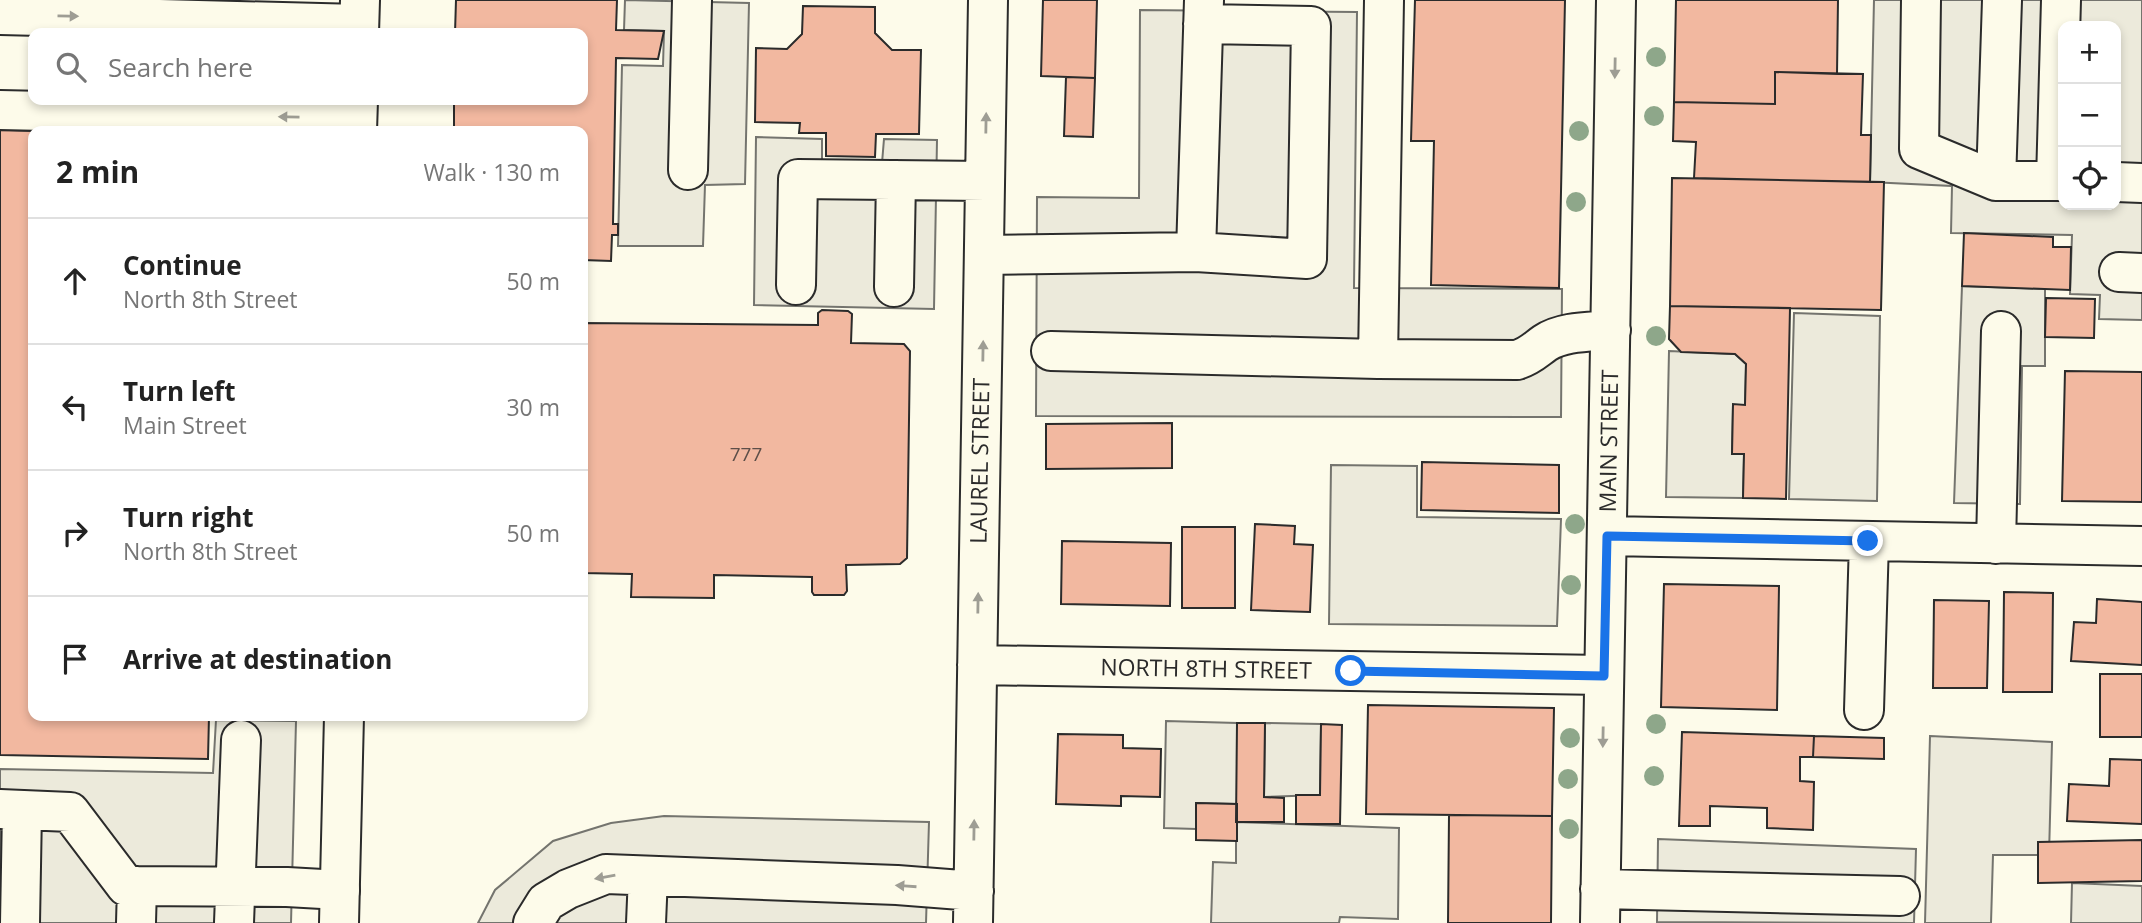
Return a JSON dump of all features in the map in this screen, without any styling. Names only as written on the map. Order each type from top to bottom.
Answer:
[{"type":"street","points":[[688,170],[692,0]]},
{"type":"street","name":"LAUREL STREET","points":[[973,907],[988,0]]},
{"type":"street","points":[[1378,359],[1384,0]]},
{"type":"street","name":"MAIN STREET","points":[[1600,906],[1616,0]]},
{"type":"street","points":[[1921,0],[1919,149],[1996,181],[2058,181]]},
{"type":"street","points":[[1996,181],[2002,0]]},
{"type":"street","points":[[2060,147],[2061,0]]},
{"type":"street","points":[[984,255],[1196,253],[1307,259],[1311,26],[1203,12],[1196,253]]},
{"type":"street","points":[[0,15],[360,19]]},
{"type":"street","points":[[0,110],[358,116]]},
{"type":"street","points":[[796,285],[798,179],[985,181]]},
{"type":"street","points":[[894,287],[896,180]]},
{"type":"street","points":[[2121,182],[2142,183]]},
{"type":"street","points":[[1051,351],[1517,360],[1530,356],[1546,342],[1562,336],[1611,330]]},
{"type":"street","points":[[1996,544],[2001,331]]},
{"type":"street","points":[[1607,536],[2142,546]]},
{"type":"street","points":[[1864,710],[1868,541]]},
{"type":"street","name":"NORTH 8TH STREET","points":[[976,665],[1604,676]]},
{"type":"street","points":[[20,923],[11,809],[70,812],[127,886],[137,905],[339,906],[344,721]]},
{"type":"street","points":[[235,905],[240,740]]},
{"type":"street","points":[[533,923],[546,902],[568,889],[606,874],[897,885],[973,907]]},
{"type":"street","points":[[646,923],[648,876]]},
{"type":"street","points":[[1600,906],[1900,896]]},
{"type":"shaded area","points":[[625,0],[749,3],[745,184],[705,185],[703,246],[618,246],[622,65],[663,66],[664,31],[624,30]]},
{"type":"shaded area","points":[[1874,0],[2142,0],[2142,320],[2099,319],[2100,295],[2070,294],[2072,235],[1951,233],[1952,186],[1870,182]]},
{"type":"shaded area","points":[[1140,10],[1357,12],[1354,288],[1562,289],[1561,417],[1036,416],[1037,197],[1139,198]]},
{"type":"shaded area","points":[[756,137],[822,139],[822,162],[882,163],[884,139],[937,140],[934,309],[754,305]]},
{"type":"shaded area","points":[[1962,286],[2045,289],[2045,366],[2022,366],[2020,504],[1954,503]]},
{"type":"shaded area","points":[[1794,313],[1880,316],[1877,501],[1789,499]]},
{"type":"shaded area","points":[[1669,351],[1735,354],[1746,364],[1745,405],[1733,405],[1732,454],[1744,454],[1743,498],[1666,497]]},
{"type":"shaded area","points":[[1331,465],[1417,466],[1417,517],[1561,519],[1557,626],[1329,624]]},
{"type":"shaded area","points":[[216,721],[296,721],[291,923],[0,923],[0,769],[213,773]]},
{"type":"shaded area","points":[[1166,721],[1237,723],[1237,804],[1197,803],[1196,829],[1164,828]]},
{"type":"shaded area","points":[[1265,723],[1321,724],[1320,795],[1264,797]]},
{"type":"shaded area","points":[[1930,736],[2052,742],[2049,855],[1993,855],[1991,923],[1925,923]]},
{"type":"shaded area","points":[[664,816],[929,822],[926,923],[478,923],[495,890],[553,841],[611,823]]},
{"type":"shaded area","points":[[1236,822],[1399,828],[1398,919],[1340,917],[1339,923],[1211,923],[1213,862],[1236,863]]},
{"type":"shaded area","points":[[1658,839],[1916,849],[1914,923],[1657,922]]},
{"type":"shaded area","points":[[2072,883],[2142,886],[2142,923],[2071,923]]},
{"type":"building","points":[[456,0],[617,0],[616,30],[664,31],[658,59],[616,58],[613,224],[618,224],[618,235],[612,235],[611,261],[588,260],[588,126],[454,126],[454,105],[588,105],[588,28],[455,28]]},
{"type":"building","points":[[1043,0],[1097,0],[1095,78],[1041,76]]},
{"type":"building","points":[[1415,0],[1565,0],[1559,288],[1431,285],[1434,141],[1411,141]]},
{"type":"building","points":[[1676,0],[1838,0],[1837,74],[1775,72],[1775,104],[1674,102]]},
{"type":"building","points":[[803,6],[875,7],[875,33],[892,50],[921,50],[919,134],[876,134],[875,157],[826,156],[826,133],[799,133],[800,123],[755,122],[756,48],[787,49],[802,34]]},
{"type":"building","points":[[1775,72],[1863,74],[1861,135],[1871,135],[1870,182],[1694,178],[1696,142],[1673,141],[1674,102],[1775,104]]},
{"type":"building","points":[[1066,77],[1095,78],[1093,137],[1064,136]]},
{"type":"building","points":[[0,130],[28,131],[28,721],[209,721],[208,759],[0,755]]},
{"type":"building","points":[[1672,178],[1884,182],[1881,310],[1670,306]]},
{"type":"building","points":[[1964,233],[2053,237],[2053,247],[2071,247],[2070,290],[1962,286]]},
{"type":"building","points":[[2046,298],[2095,299],[2094,338],[2045,337]]},
{"type":"building","points":[[1670,306],[1790,308],[1786,499],[1743,498],[1744,454],[1732,454],[1733,404],[1745,405],[1746,364],[1735,354],[1681,352],[1669,339]]},
{"type":"building","points":[[822,310],[848,311],[852,314],[851,343],[904,344],[910,351],[907,558],[900,564],[846,565],[847,591],[844,595],[814,595],[812,577],[714,575],[714,598],[631,597],[632,574],[588,573],[588,323],[818,325],[818,313]]},
{"type":"building","points":[[2065,371],[2142,372],[2142,502],[2062,501]]},
{"type":"building","points":[[1172,423],[1172,468],[1046,469],[1046,424]]},
{"type":"building","points":[[1422,462],[1559,465],[1559,513],[1421,510]]},
{"type":"building","points":[[1255,524],[1295,526],[1294,544],[1313,545],[1310,612],[1251,610]]},
{"type":"building","points":[[1182,527],[1235,527],[1235,608],[1182,608]]},
{"type":"building","points":[[1062,541],[1171,543],[1170,606],[1061,604]]},
{"type":"building","points":[[1664,584],[1779,586],[1777,710],[1661,707]]},
{"type":"building","points":[[2004,592],[2053,593],[2052,692],[2003,692]]},
{"type":"building","points":[[2097,599],[2142,602],[2142,665],[2071,661],[2074,622],[2096,623]]},
{"type":"building","points":[[1934,600],[1989,601],[1987,688],[1933,688]]},
{"type":"building","points":[[2100,674],[2142,674],[2142,737],[2100,737]]},
{"type":"building","points":[[1368,705],[1554,708],[1552,816],[1366,814]]},
{"type":"building","points":[[1237,723],[1265,723],[1264,797],[1284,798],[1284,822],[1236,822]]},
{"type":"building","points":[[1321,724],[1342,725],[1340,824],[1296,824],[1296,795],[1320,795]]},
{"type":"building","points":[[1682,732],[1814,736],[1813,757],[1800,757],[1800,781],[1814,782],[1813,830],[1767,828],[1767,808],[1710,806],[1710,826],[1679,826]]},
{"type":"building","points":[[1058,734],[1123,735],[1123,748],[1161,749],[1160,797],[1121,796],[1121,806],[1056,804]]},
{"type":"building","points":[[1814,736],[1884,738],[1884,759],[1813,757]]},
{"type":"building","points":[[2110,759],[2142,760],[2142,824],[2067,821],[2069,784],[2109,786]]},
{"type":"building","points":[[1196,803],[1237,804],[1237,841],[1196,840]]},
{"type":"building","points":[[1449,815],[1552,816],[1551,923],[1448,923]]},
{"type":"building","points":[[2142,840],[2142,881],[2038,883],[2038,842]]},
{"type":"route","points":[[1351,671],[1604,676],[1607,536],[1868,541]]}]
